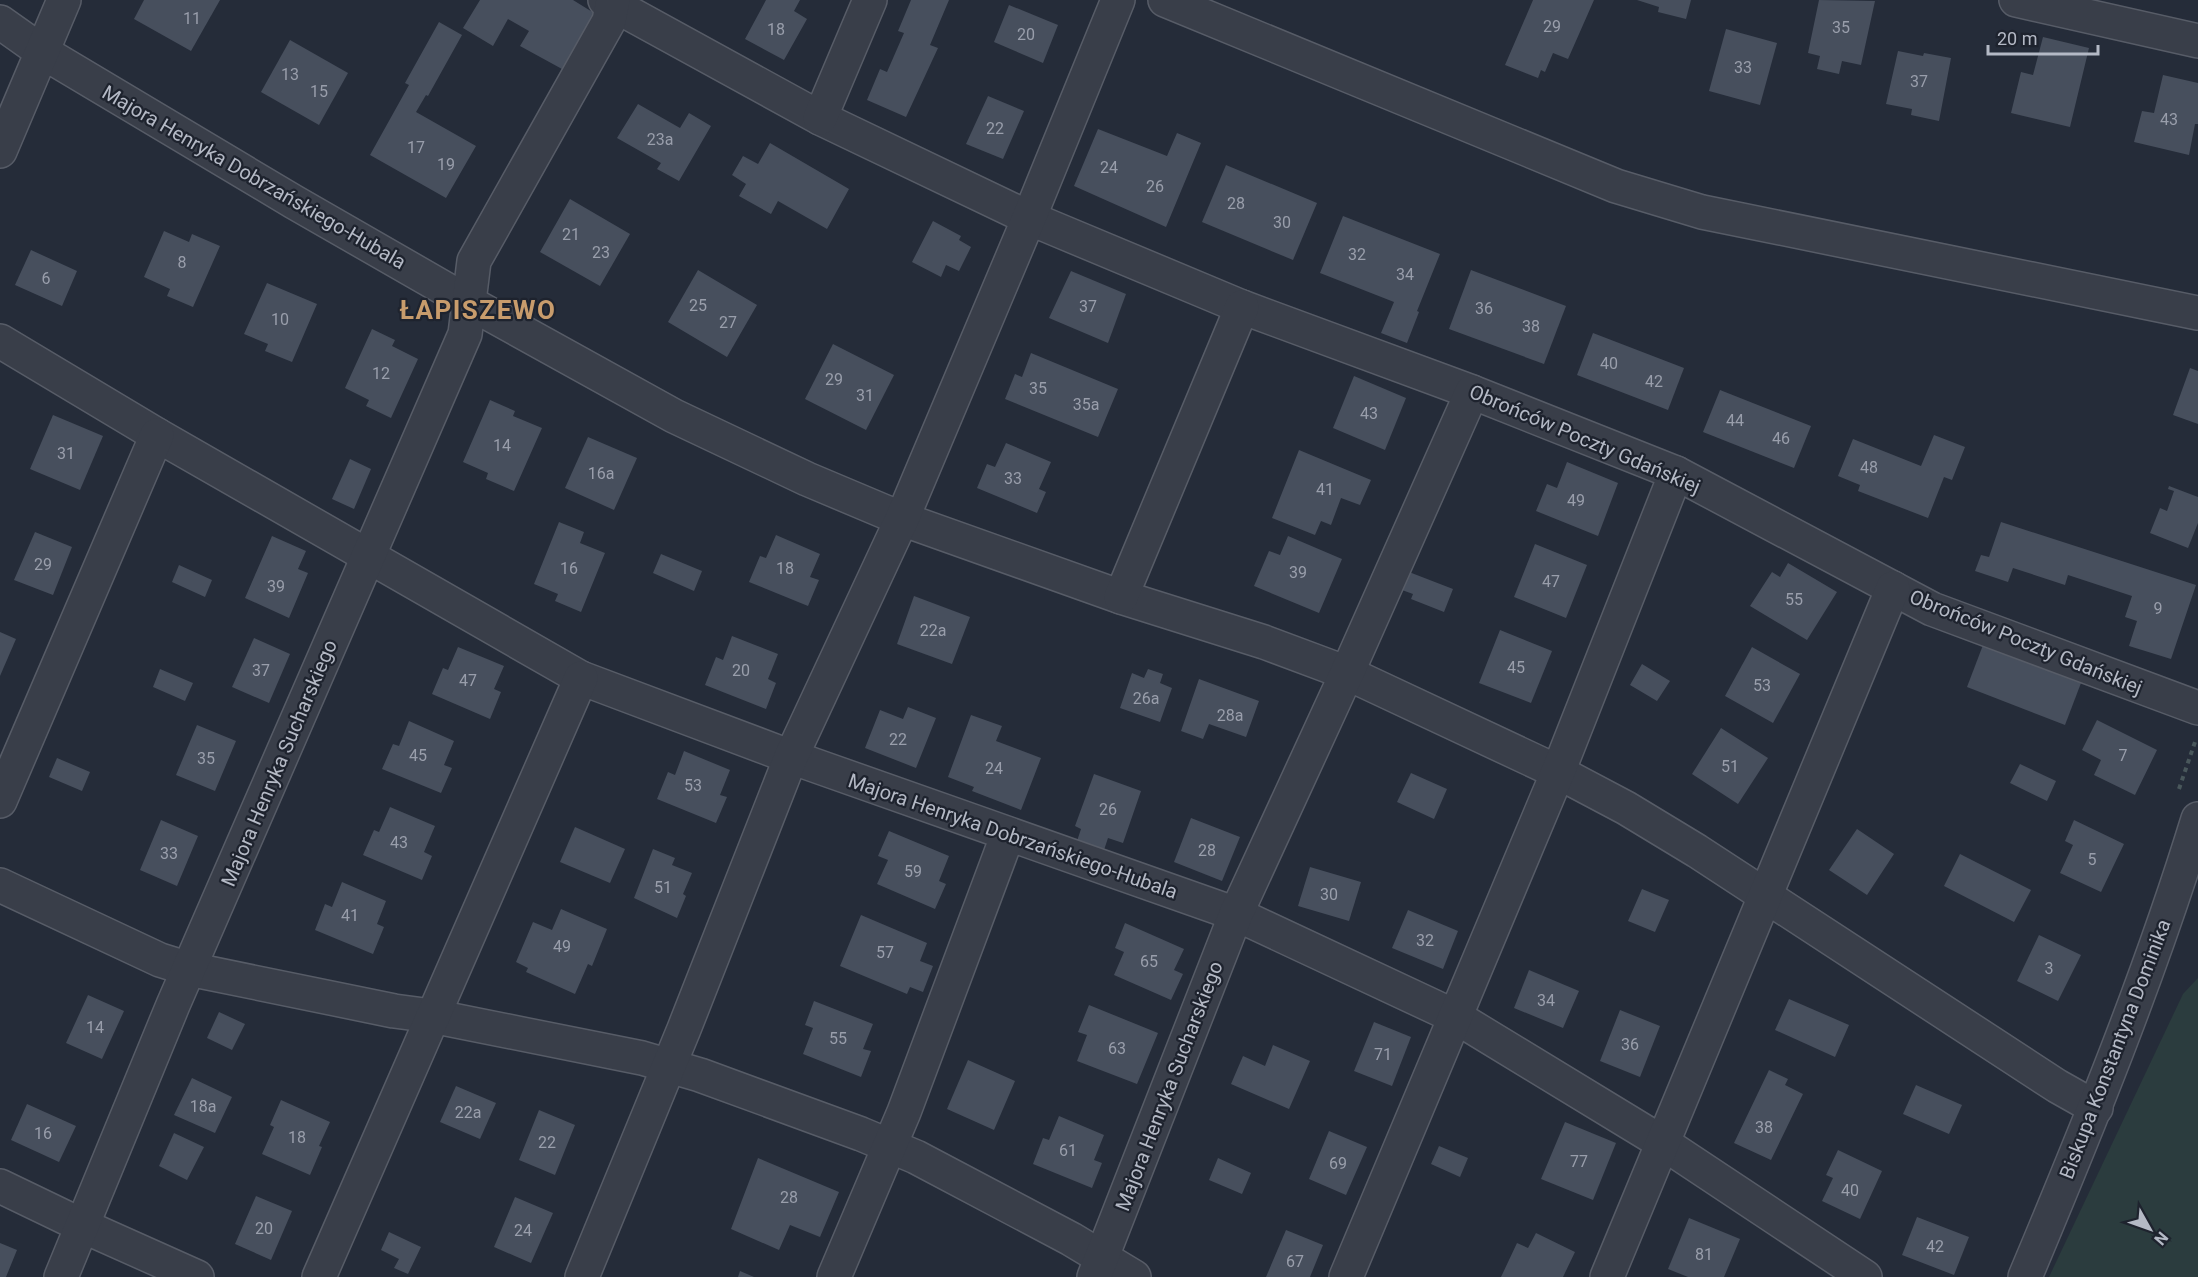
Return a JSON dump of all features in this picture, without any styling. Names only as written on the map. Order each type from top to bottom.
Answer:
[{"type":"street","points":[[0,151],[64,0]]},
{"type":"street","points":[[820,118],[870,0]]},
{"type":"street","points":[[582,1277],[669,1066],[791,757],[902,519],[1118,0]]},
{"type":"street","points":[[1165,0],[1627,189],[1702,212],[2198,313]]},
{"type":"street","points":[[2016,0],[2109,10],[2198,41]]},
{"type":"street","points":[[368,556],[465,334],[474,261],[609,21],[610,2]]},
{"type":"street","name":"Obrońców Poczty Gdańskiej","points":[[610,2],[820,118],[1029,218],[1242,307],[1472,392],[1676,473],[1932,609],[2198,708]]},
{"type":"street","name":"Majora Henryka Dobrzańskiego-Hubala","points":[[0,22],[41,51],[294,202],[674,416],[807,479],[902,519],[1121,597],[1264,642],[1347,673],[1558,772],[1626,808],[1696,851],[2057,1086],[2096,1108]]},
{"type":"street","points":[[1121,597],[1242,307]]},
{"type":"street","name":"Majora Henryka Dobrzańskiego-Hubala","points":[[0,341],[157,435],[581,678],[791,757],[1236,914],[1456,1017],[1663,1143],[1865,1277]]},
{"type":"street","points":[[1236,914],[1347,673],[1472,392]]},
{"type":"street","points":[[0,801],[157,435]]},
{"type":"street","points":[[1346,1277],[1558,772],[1676,473]]},
{"type":"street","name":"Majora Henryka Sucharskiego","points":[[61,1277],[189,969],[368,556]]},
{"type":"street","points":[[1607,1277],[1893,588]]},
{"type":"street","points":[[319,1277],[581,678]]},
{"type":"street","name":"Biskupa Konstantyna Dominika","points":[[2025,1277],[2096,1108],[2180,877],[2198,819]]},
{"type":"street","points":[[834,1277],[904,1112],[1008,834]]},
{"type":"street","points":[[0,885],[160,960],[189,969],[642,1058],[721,1083],[916,1157],[1071,1239],[1098,1268],[1134,1277]]},
{"type":"street","name":"Majora Henryka Sucharskiego","points":[[1098,1268],[1236,914]]},
{"type":"street","points":[[0,1186],[197,1277]]},
{"type":"shaded area","points":[[2198,978],[2198,1277],[2049,1277],[2183,994]]},
{"type":"building","points":[[144,0],[220,0],[191,51],[134,19]]},
{"type":"building","points":[[480,0],[573,0],[594,13],[562,69],[520,46],[529,31],[508,19],[493,46],[463,28]]},
{"type":"building","points":[[766,0],[800,0],[794,11],[807,19],[784,60],[745,39]]},
{"type":"building","points":[[911,0],[949,0],[930,45],[938,48],[906,117],[867,100],[880,69],[887,72],[904,33],[898,31]]},
{"type":"building","points":[[1533,0],[1594,0],[1568,59],[1553,53],[1545,72],[1541,70],[1538,78],[1505,65]]},
{"type":"building","points":[[1637,0],[1691,0],[1686,19],[1658,12],[1659,7]]},
{"type":"building","points":[[1819,0],[1875,1],[1861,65],[1842,61],[1839,74],[1817,69],[1820,56],[1808,53]]},
{"type":"building","points":[[1009,5],[1058,25],[1043,63],[994,42]]},
{"type":"building","points":[[439,22],[462,35],[428,96],[426,95],[416,112],[476,146],[446,198],[370,155],[409,85],[405,83]]},
{"type":"building","points":[[1726,29],[1777,43],[1760,105],[1709,91]]},
{"type":"building","points":[[2043,37],[2089,48],[2070,127],[2011,113],[2021,72],[2033,75]]},
{"type":"building","points":[[290,40],[348,73],[319,125],[261,92]]},
{"type":"building","points":[[1898,51],[1951,58],[1939,121],[1911,115],[1912,109],[1886,104]]},
{"type":"building","points":[[2163,75],[2198,83],[2198,124],[2195,124],[2189,155],[2134,142],[2142,111],[2154,113]]},
{"type":"building","points":[[988,96],[1024,111],[1003,159],[966,144]]},
{"type":"building","points":[[638,104],[680,128],[689,113],[711,126],[679,181],[657,169],[661,163],[617,138]]},
{"type":"building","points":[[1098,129],[1167,156],[1177,133],[1201,143],[1166,227],[1074,186]]},
{"type":"building","points":[[770,143],[849,189],[827,229],[778,201],[771,214],[739,196],[746,184],[732,175],[743,156],[758,164]]},
{"type":"building","points":[[1226,165],[1317,203],[1293,260],[1202,222]]},
{"type":"building","points":[[570,199],[630,234],[600,286],[540,252]]},
{"type":"building","points":[[1343,216],[1440,254],[1407,343],[1381,333],[1394,302],[1320,273]]},
{"type":"building","points":[[933,221],[961,236],[959,240],[971,247],[959,271],[946,265],[941,277],[912,262]]},
{"type":"building","points":[[164,231],[189,242],[192,234],[220,246],[193,307],[167,296],[170,289],[144,277]]},
{"type":"building","points":[[31,250],[77,271],[62,306],[15,285]]},
{"type":"building","points":[[698,270],[757,305],[727,357],[668,322]]},
{"type":"building","points":[[1471,270],[1566,306],[1544,364],[1449,329]]},
{"type":"building","points":[[1071,271],[1126,294],[1108,343],[1049,318]]},
{"type":"building","points":[[267,283],[317,304],[292,362],[265,351],[268,344],[244,334]]},
{"type":"building","points":[[372,329],[395,340],[392,346],[418,359],[391,418],[366,406],[369,400],[345,388]]},
{"type":"building","points":[[1593,333],[1684,368],[1668,410],[1577,375]]},
{"type":"building","points":[[833,344],[894,375],[866,430],[805,399]]},
{"type":"building","points":[[1031,353],[1118,389],[1098,437],[1005,399],[1015,374],[1022,377]]},
{"type":"building","points":[[2190,368],[2198,371],[2198,424],[2173,415]]},
{"type":"building","points":[[1354,376],[1406,398],[1385,450],[1333,428]]},
{"type":"building","points":[[1720,390],[1811,426],[1794,468],[1703,432]]},
{"type":"building","points":[[490,400],[515,411],[513,416],[542,428],[514,491],[486,479],[488,473],[463,462]]},
{"type":"building","points":[[53,415],[103,436],[80,490],[30,469]]},
{"type":"building","points":[[1934,435],[1965,447],[1952,480],[1944,477],[1928,518],[1858,491],[1860,485],[1838,476],[1853,439],[1921,466]]},
{"type":"building","points":[[588,437],[637,458],[614,510],[565,488]]},
{"type":"building","points":[[1006,443],[1051,462],[1039,489],[1046,492],[1037,513],[977,488],[987,464],[995,467]]},
{"type":"building","points":[[1299,450],[1371,480],[1360,505],[1341,498],[1331,525],[1321,521],[1315,535],[1272,518]]},
{"type":"building","points":[[350,459],[371,469],[354,509],[332,499]]},
{"type":"building","points":[[1567,462],[1618,483],[1598,536],[1536,511],[1547,484],[1557,488]]},
{"type":"building","points":[[2169,486],[2198,497],[2198,523],[2188,548],[2150,533],[2160,508],[2167,511],[2174,491],[2168,489]]},
{"type":"building","points":[[559,522],[584,532],[580,543],[605,553],[581,612],[555,601],[558,594],[534,584]]},
{"type":"building","points":[[2001,522],[2196,585],[2171,659],[2129,646],[2137,621],[2125,617],[2132,596],[2068,575],[2065,585],[2013,568],[2008,582],[1975,571],[1981,555],[1989,557]]},
{"type":"building","points":[[35,532],[72,547],[53,595],[14,580]]},
{"type":"building","points":[[776,535],[820,554],[810,577],[819,580],[808,606],[749,582],[760,556],[766,558]]},
{"type":"building","points":[[272,536],[306,551],[298,569],[308,573],[289,618],[245,598]]},
{"type":"building","points":[[1288,536],[1342,559],[1319,613],[1254,586],[1269,551],[1280,555]]},
{"type":"building","points":[[1535,544],[1587,565],[1566,618],[1514,597]]},
{"type":"building","points":[[661,554],[702,571],[694,591],[653,573]]},
{"type":"building","points":[[1788,563],[1837,592],[1807,640],[1750,606],[1772,572],[1780,577]]},
{"type":"building","points":[[179,565],[212,580],[205,597],[172,582]]},
{"type":"building","points":[[1409,572],[1453,589],[1444,612],[1411,599],[1413,594],[1402,590]]},
{"type":"building","points":[[914,596],[970,617],[952,664],[897,644]]},
{"type":"building","points":[[1500,630],[1552,651],[1531,703],[1479,683]]},
{"type":"building","points":[[0,632],[16,639],[0,676]]},
{"type":"building","points":[[732,636],[778,654],[768,679],[776,683],[766,709],[705,685],[716,657],[723,660]]},
{"type":"building","points":[[254,638],[290,654],[269,703],[232,687]]},
{"type":"building","points":[[1983,645],[2081,683],[2065,725],[1967,687]]},
{"type":"building","points":[[458,647],[504,666],[494,689],[501,692],[490,719],[432,694],[443,668],[448,670]]},
{"type":"building","points":[[1752,647],[1800,674],[1773,723],[1725,696]]},
{"type":"building","points":[[1642,664],[1670,681],[1657,701],[1630,685]]},
{"type":"building","points":[[160,669],[193,683],[185,701],[153,687]]},
{"type":"building","points":[[1148,669],[1163,674],[1160,683],[1172,688],[1160,722],[1120,708],[1132,673],[1144,678]]},
{"type":"building","points":[[1199,679],[1259,701],[1246,737],[1209,724],[1203,739],[1181,731]]},
{"type":"building","points":[[908,707],[936,718],[916,768],[865,748],[880,710],[903,719]]},
{"type":"building","points":[[971,715],[1002,726],[996,741],[1041,758],[1021,810],[972,791],[974,787],[948,777]]},
{"type":"building","points":[[2097,720],[2157,750],[2135,795],[2094,775],[2101,760],[2082,750]]},
{"type":"building","points":[[409,721],[454,741],[444,765],[452,768],[441,793],[382,769],[393,744],[399,746]]},
{"type":"building","points":[[197,725],[236,741],[215,791],[176,775]]},
{"type":"building","points":[[1721,728],[1768,758],[1738,804],[1692,774]]},
{"type":"building","points":[[684,751],[730,770],[720,795],[727,797],[716,823],[657,799],[668,772],[675,775]]},
{"type":"building","points":[[57,758],[90,772],[82,791],[49,777]]},
{"type":"building","points":[[2020,764],[2056,781],[2047,801],[2010,783]]},
{"type":"building","points":[[1411,773],[1447,789],[1434,819],[1397,802]]},
{"type":"building","points":[[1094,774],[1141,791],[1123,843],[1108,838],[1104,850],[1077,841],[1081,829],[1075,826]]},
{"type":"building","points":[[390,807],[435,826],[424,852],[432,856],[422,880],[363,855],[374,830],[379,832]]},
{"type":"building","points":[[1191,818],[1240,837],[1222,881],[1174,862]]},
{"type":"building","points":[[161,820],[198,836],[177,886],[140,870]]},
{"type":"building","points":[[2074,820],[2124,844],[2101,892],[2060,873],[2073,845],[2065,841]]},
{"type":"building","points":[[575,827],[625,849],[610,883],[560,862]]},
{"type":"building","points":[[1857,829],[1894,854],[1867,895],[1829,870]]},
{"type":"building","points":[[889,831],[949,856],[939,881],[946,884],[935,909],[877,884],[888,860],[878,856]]},
{"type":"building","points":[[653,849],[675,858],[672,865],[692,873],[683,894],[686,896],[677,918],[634,898]]},
{"type":"building","points":[[1960,854],[2031,890],[2014,922],[1944,886]]},
{"type":"building","points":[[1310,867],[1361,882],[1349,921],[1298,906]]},
{"type":"building","points":[[342,882],[386,901],[377,924],[384,927],[373,954],[315,930],[325,904],[332,907]]},
{"type":"building","points":[[1642,889],[1669,900],[1655,932],[1628,921]]},
{"type":"building","points":[[561,909],[607,929],[592,966],[588,964],[575,994],[526,972],[528,968],[516,962],[533,922],[552,930]]},
{"type":"building","points":[[1408,910],[1458,931],[1443,969],[1392,948]]},
{"type":"building","points":[[861,915],[927,943],[920,961],[933,966],[923,992],[910,987],[907,994],[840,966]]},
{"type":"building","points":[[1125,923],[1184,949],[1174,970],[1183,974],[1171,1000],[1114,975],[1124,952],[1115,948]]},
{"type":"building","points":[[2039,935],[2081,955],[2058,1001],[2017,981]]},
{"type":"building","points":[[1529,970],[1579,991],[1563,1028],[1514,1008]]},
{"type":"building","points":[[88,995],[124,1011],[102,1059],[66,1043]]},
{"type":"building","points":[[1789,999],[1849,1025],[1835,1057],[1775,1030]]},
{"type":"building","points":[[814,1001],[873,1024],[863,1049],[871,1051],[861,1077],[803,1054],[813,1028],[805,1025]]},
{"type":"building","points":[[1089,1005],[1158,1033],[1137,1084],[1077,1061],[1087,1035],[1078,1032]]},
{"type":"building","points":[[1620,1010],[1660,1026],[1640,1077],[1600,1061]]},
{"type":"building","points":[[219,1012],[245,1024],[232,1050],[207,1038]]},
{"type":"building","points":[[1374,1022],[1411,1037],[1392,1086],[1354,1071]]},
{"type":"building","points":[[1273,1045],[1310,1061],[1289,1109],[1231,1084],[1243,1056],[1265,1066]]},
{"type":"building","points":[[968,1060],[1015,1081],[994,1130],[947,1109]]},
{"type":"building","points":[[1769,1070],[1788,1079],[1785,1085],[1803,1094],[1771,1160],[1734,1143]]},
{"type":"building","points":[[192,1078],[232,1097],[215,1133],[174,1115]]},
{"type":"building","points":[[1916,1085],[1962,1105],[1949,1134],[1903,1114]]},
{"type":"building","points":[[456,1086],[496,1103],[480,1139],[440,1122]]},
{"type":"building","points":[[281,1100],[330,1122],[319,1146],[322,1147],[310,1175],[262,1154],[274,1127],[270,1125]]},
{"type":"building","points":[[27,1104],[76,1126],[59,1162],[11,1140]]},
{"type":"building","points":[[539,1110],[575,1125],[555,1175],[519,1160]]},
{"type":"building","points":[[1059,1116],[1104,1135],[1094,1160],[1102,1163],[1092,1188],[1033,1164],[1043,1138],[1049,1140]]},
{"type":"building","points":[[1565,1122],[1616,1143],[1593,1200],[1541,1179]]},
{"type":"building","points":[[1329,1131],[1367,1147],[1346,1195],[1309,1179]]},
{"type":"building","points":[[174,1133],[204,1147],[187,1180],[159,1166]]},
{"type":"building","points":[[1439,1146],[1468,1158],[1460,1177],[1431,1164]]},
{"type":"building","points":[[1838,1150],[1882,1171],[1860,1219],[1822,1201],[1833,1178],[1826,1175]]},
{"type":"building","points":[[758,1158],[839,1192],[820,1237],[790,1225],[779,1250],[731,1229]]},
{"type":"building","points":[[1218,1158],[1251,1173],[1242,1194],[1209,1180]]},
{"type":"building","points":[[256,1196],[292,1211],[271,1260],[235,1244]]},
{"type":"building","points":[[515,1197],[553,1213],[531,1263],[494,1247]]},
{"type":"building","points":[[1917,1217],[1969,1237],[1954,1275],[1902,1255]]},
{"type":"building","points":[[1689,1218],[1740,1239],[1724,1277],[1688,1277],[1668,1269]]},
{"type":"building","points":[[1286,1230],[1323,1245],[1310,1277],[1266,1277]]},
{"type":"building","points":[[389,1232],[421,1247],[408,1274],[394,1268],[399,1259],[381,1250]]},
{"type":"building","points":[[1536,1233],[1575,1252],[1563,1277],[1501,1277],[1517,1243],[1528,1248]]},
{"type":"building","points":[[0,1243],[17,1250],[6,1277],[0,1277]]},
{"type":"building","points":[[740,1271],[754,1277],[738,1277]]},
{"type":"district","name":"ŁAPISZEWO","points":[[478,310]]}]
